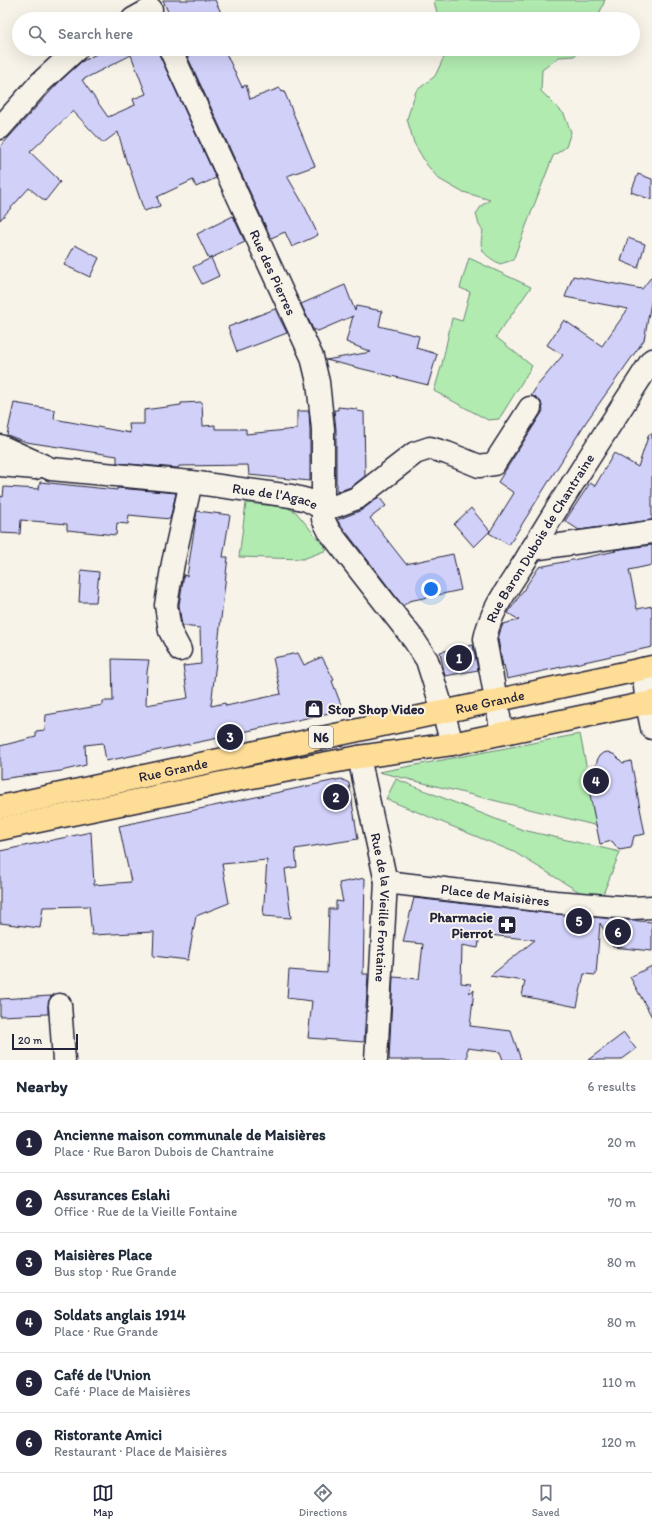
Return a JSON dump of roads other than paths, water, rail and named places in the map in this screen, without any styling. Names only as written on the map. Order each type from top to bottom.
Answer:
[{"type":"main road","name":"Rue Grande","points":[[0,807],[648,668]]},
{"type":"main road","name":"Rue Grande","points":[[0,829],[236,780],[359,757],[452,744],[649,703]]},
{"type":"street","points":[[0,128],[40,83],[69,56]]},
{"type":"street","name":"Rue des Pierres","points":[[173,56],[312,357],[318,382],[324,429],[322,508]]},
{"type":"street","name":"Rue Baron Dubois de Chantraine","points":[[502,733],[485,639],[487,628],[494,612],[532,549],[652,360]]},
{"type":"street","points":[[322,508],[336,506],[357,498],[415,453],[430,448],[448,453],[479,466],[494,464],[530,408]]},
{"type":"street","name":"Rue de l'Agace","points":[[0,446],[50,469]]},
{"type":"street","name":"Rue de l'Agace","points":[[0,465],[191,482],[291,496],[307,500],[322,508],[323,519],[329,531],[414,640],[426,660],[452,744]]},
{"type":"street","points":[[180,650],[170,631],[166,605],[173,563],[191,482]]},
{"type":"street","points":[[532,549],[652,532]]},
{"type":"street","points":[[648,668],[649,703],[652,728]]},
{"type":"street","name":"Rue de la Vieille Fontaine","points":[[359,757],[386,882],[376,1060]]},
{"type":"street","name":"Place de Maisières","points":[[386,882],[555,902],[632,908],[652,907]]},
{"type":"street","points":[[60,1005],[64,1060]]},
{"type":"place","name":"Ancienne maison communale de Maisières","points":[[459,658]]},
{"type":"place","name":"Stop Shop Video","points":[[314,709]]},
{"type":"place","name":"Maisières Place","points":[[230,737]]},
{"type":"place","name":"Soldats anglais 1914","points":[[596,781]]},
{"type":"place","name":"Assurances Eslahi","points":[[336,797]]},
{"type":"place","name":"Café de l'Union","points":[[579,921]]},
{"type":"place","name":"Pharmacie Pierrot","points":[[507,925]]},
{"type":"place","name":"Ristorante Amici","points":[[618,932]]}]
